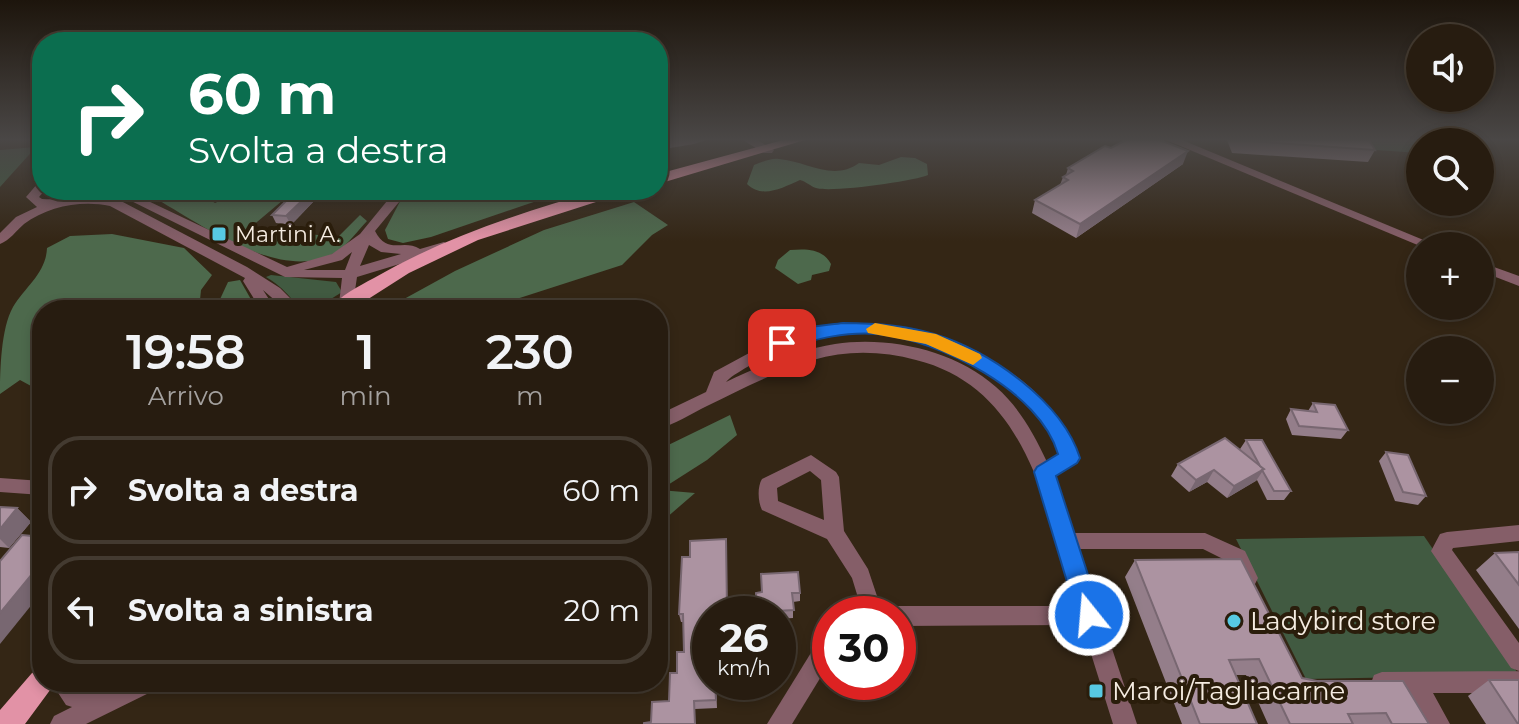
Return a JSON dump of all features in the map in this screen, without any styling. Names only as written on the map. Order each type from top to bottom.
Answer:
[{"type":"main road","points":[[353,300],[407,267],[469,239],[582,200]]},
{"type":"main road","points":[[7,724],[34,692]]},
{"type":"street","points":[[1255,174],[1406,236]]},
{"type":"street","points":[[34,200],[53,205]]},
{"type":"street","points":[[68,202],[72,200]]},
{"type":"street","points":[[0,240],[21,220],[53,205],[86,200]]},
{"type":"street","points":[[100,200],[114,203],[242,270],[284,300]]},
{"type":"street","points":[[135,200],[267,265],[298,276],[350,274],[469,239]]},
{"type":"street","points":[[267,265],[292,269],[326,262],[347,252],[394,200]]},
{"type":"street","points":[[368,231],[376,245],[392,251],[469,239]]},
{"type":"street","points":[[344,300],[350,274],[368,231]]},
{"type":"street","points":[[242,270],[262,300]]},
{"type":"street","points":[[1494,271],[1519,281]]},
{"type":"street","points":[[713,396],[720,376],[763,351],[801,336],[843,328],[878,329],[930,339],[997,372],[1046,415],[1064,441],[1069,458],[1044,472]]},
{"type":"street","points":[[668,418],[795,361],[833,350],[864,348],[913,354],[942,363],[970,377],[1004,404],[1044,472],[1125,724]]},
{"type":"street","points":[[0,485],[32,487]]},
{"type":"street","points":[[834,533],[861,575],[867,596]]},
{"type":"street","points":[[1519,533],[1447,540],[1441,551],[1519,661]]},
{"type":"street","points":[[1066,541],[1205,541],[1238,557],[1256,594]]},
{"type":"street","points":[[916,616],[1089,615]]},
{"type":"street","points":[[779,724],[812,671]]},
{"type":"street","points":[[1359,683],[1519,682]]},
{"type":"street","points":[[1414,683],[1438,724]]},
{"type":"street","points":[[67,692],[84,700],[119,696]]},
{"type":"street","points":[[62,724],[127,692]]},
{"type":"green space","points":[[0,174],[12,174],[0,187]]},
{"type":"green space","points":[[751,174],[928,175],[838,189],[816,188],[800,180],[766,191],[759,191],[747,184]]},
{"type":"green space","points":[[158,200],[210,200],[215,203],[222,200],[283,200],[250,228],[338,237],[360,215],[367,221],[336,252],[315,260],[292,261],[269,256],[221,236]]},
{"type":"green space","points":[[401,200],[540,200],[431,237],[403,243],[388,239],[385,230]]},
{"type":"green space","points":[[634,202],[668,225],[652,235],[622,265],[514,300],[402,300],[455,271],[544,230]]},
{"type":"green space","points":[[112,234],[184,248],[212,275],[201,290],[200,300],[32,300],[32,387],[20,380],[0,394],[2,349],[9,316],[43,265],[47,248],[70,236]]},
{"type":"green space","points":[[790,250],[818,252],[831,264],[829,271],[812,275],[811,280],[798,284],[775,268],[778,260]]},
{"type":"green space","points":[[266,277],[336,282],[342,292],[328,300],[293,300]]},
{"type":"green space","points":[[240,280],[251,300],[220,300],[228,282]]},
{"type":"green space","points":[[730,415],[737,435],[707,460],[668,485],[668,445]]},
{"type":"green space","points":[[668,491],[695,493],[668,516]]},
{"type":"green space","points":[[1424,536],[1519,675],[1306,679],[1236,539]]},
{"type":"building","points":[[1068,174],[1154,174],[1080,224],[1035,200],[1068,180],[1063,177]]},
{"type":"building","points":[[287,200],[303,200],[286,216],[272,215]]},
{"type":"building","points":[[1313,403],[1335,405],[1348,430],[1299,426],[1291,409],[1317,412]]},
{"type":"building","points":[[1225,438],[1264,469],[1234,486],[1214,470],[1196,480],[1178,464]]},
{"type":"building","points":[[1246,440],[1262,440],[1291,491],[1274,491]]},
{"type":"building","points":[[1386,452],[1408,455],[1426,496],[1403,492]]},
{"type":"building","points":[[0,507],[17,508],[0,529]]},
{"type":"building","points":[[22,535],[32,536],[32,574],[0,613],[0,561]]},
{"type":"building","points":[[726,539],[727,596],[692,596],[692,700],[716,700],[694,701],[695,724],[644,724],[651,722],[652,702],[669,701],[670,673],[677,673],[677,652],[684,652],[683,614],[679,614],[682,557],[690,557],[690,541]]},
{"type":"building","points":[[1519,552],[1519,585],[1495,553]]},
{"type":"building","points":[[1241,559],[1302,678],[1317,681],[1403,681],[1429,724],[1392,724],[1386,713],[1348,714],[1353,724],[1290,724],[1259,659],[1229,660],[1257,724],[1200,724],[1135,560]]},
{"type":"building","points":[[798,572],[800,593],[792,593],[792,596],[756,596],[756,593],[762,592],[761,574]]},
{"type":"building","points":[[1489,680],[1519,680],[1519,724],[1518,724]]},
{"type":"slow traffic","points":[[875,329],[930,339],[973,358]]},
{"type":"place","name":"Martini A.","points":[[219,234]]},
{"type":"place","name":"Ladybird store","points":[[1234,621]]},
{"type":"place","name":"Maroi/Tagliacarne","points":[[1096,691]]},
{"type":"route","points":[[782,343],[843,328],[878,329],[930,339],[964,353],[1020,390],[1046,415],[1064,441],[1069,458],[1044,472],[1089,615]]}]
